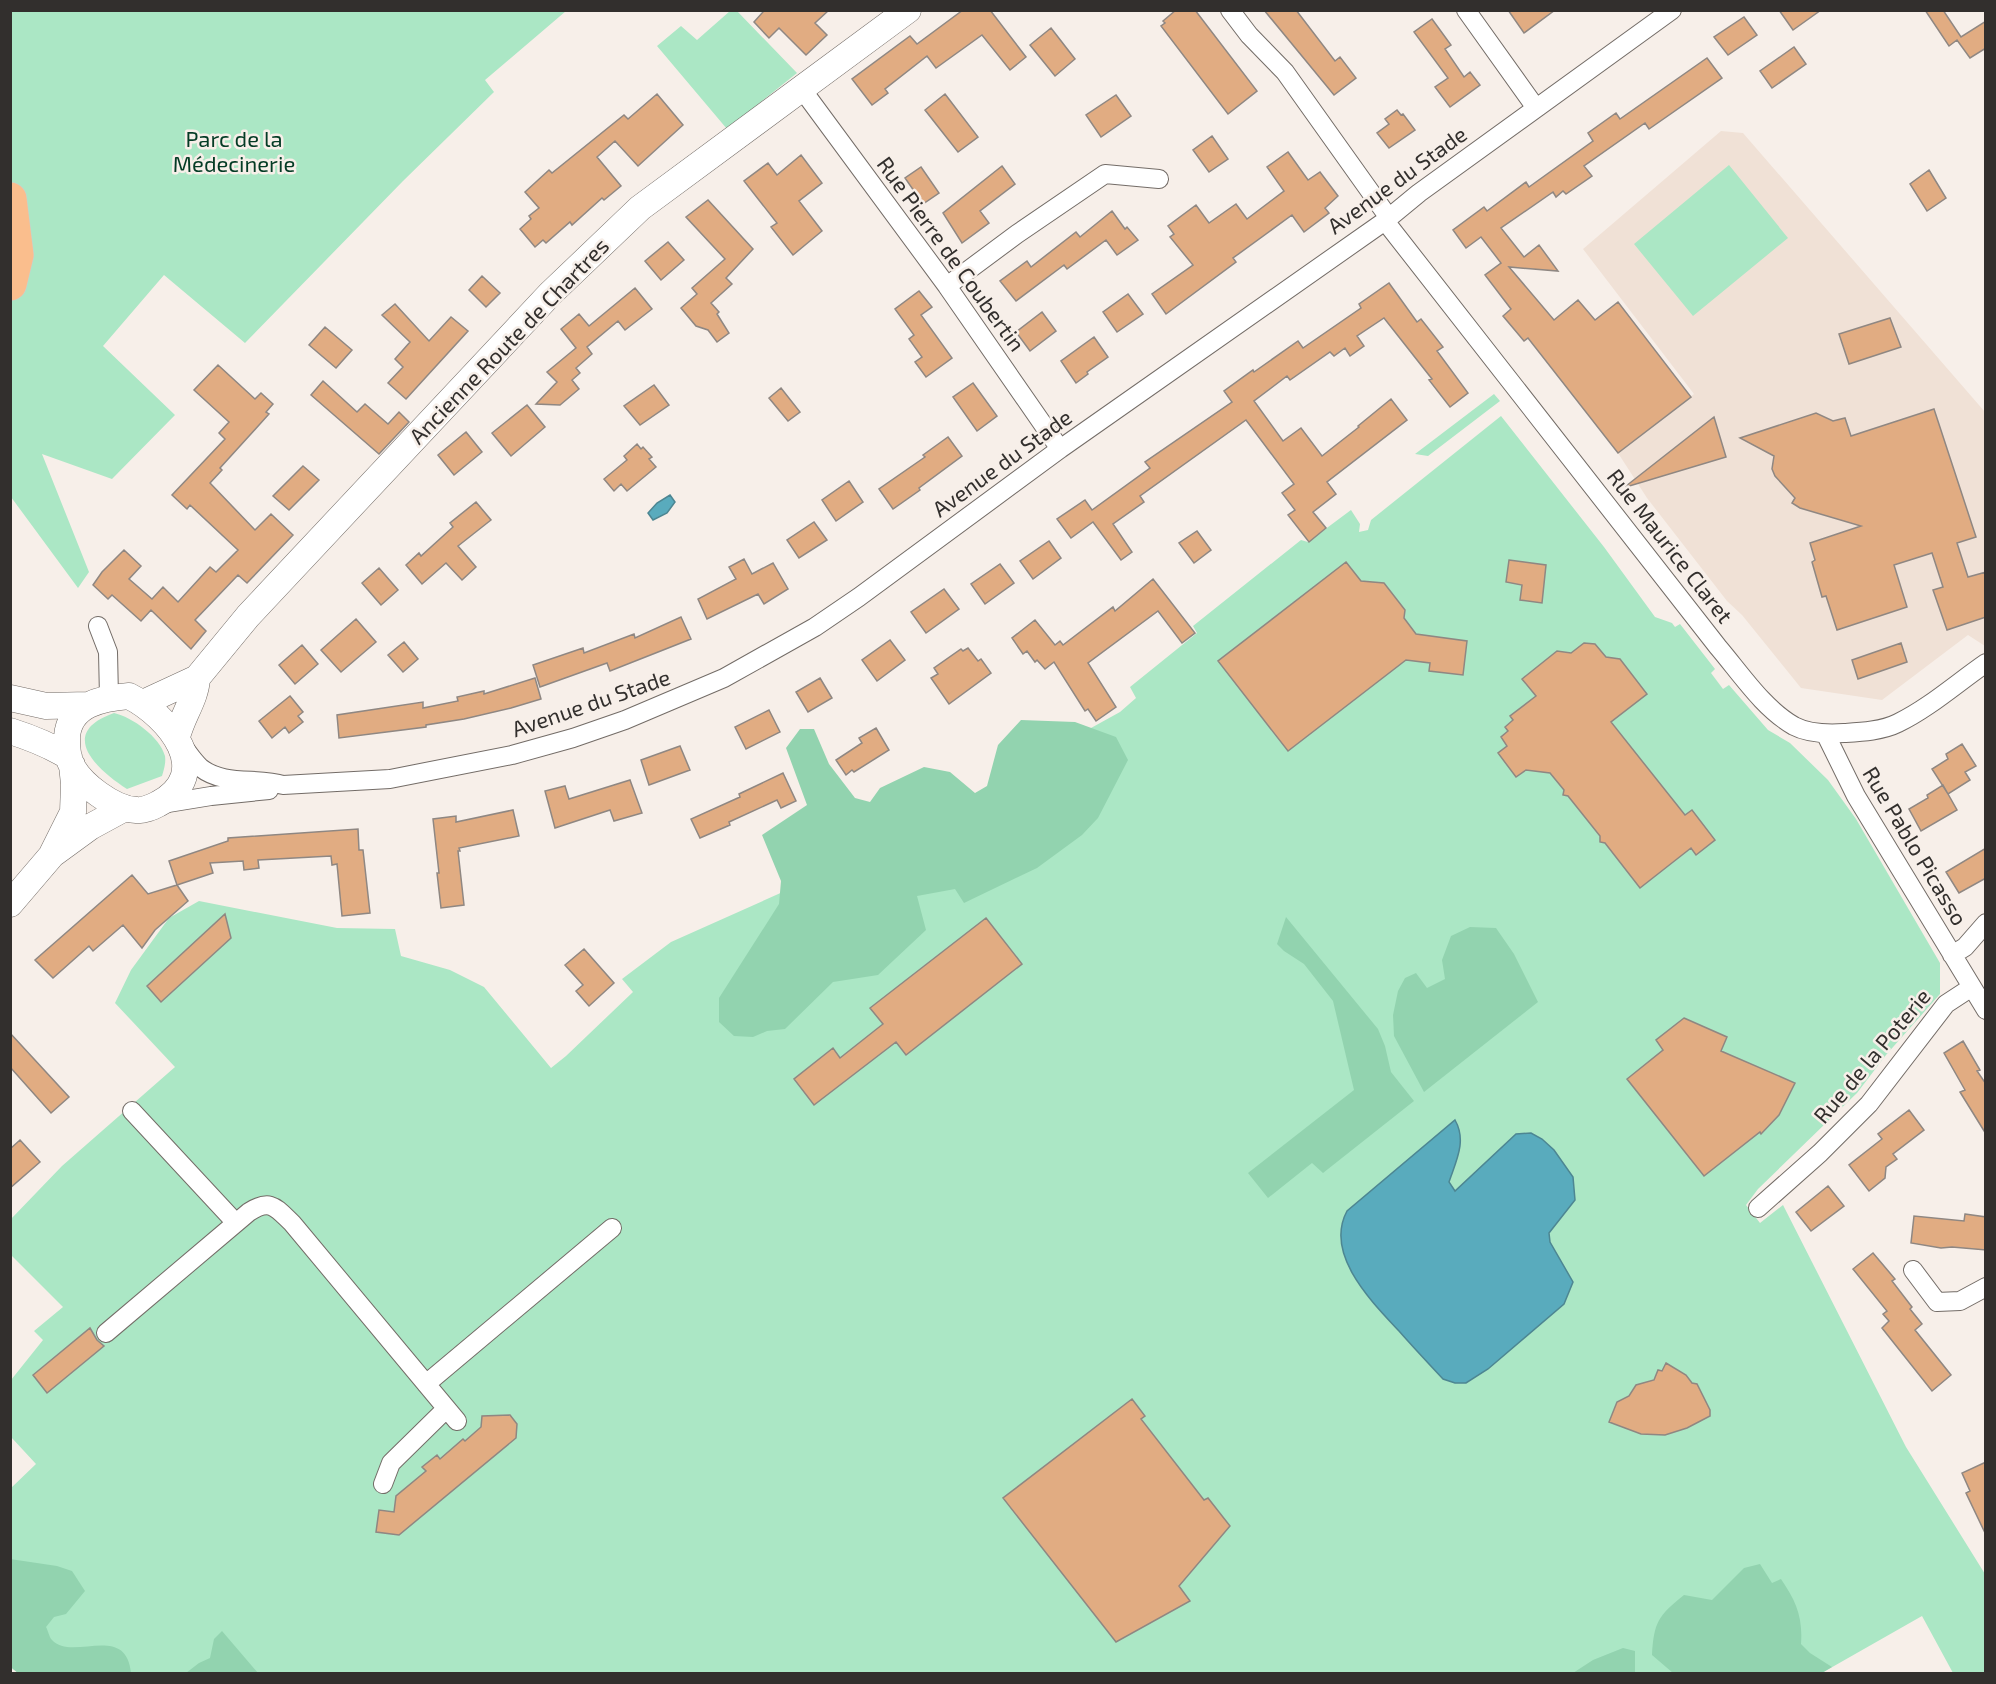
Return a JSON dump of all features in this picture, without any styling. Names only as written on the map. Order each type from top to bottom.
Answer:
[{"type":"highway","points":[[10,199],[17,255],[10,284]]},
{"type":"main road","name":"Ancienne Route de Chartres","points":[[143,703],[197,678],[256,607],[558,286],[640,208],[908,10]]},
{"type":"main road","points":[[10,731],[36,739],[70,761],[80,778],[98,793],[125,808],[138,810],[155,806],[165,800],[181,783],[185,772],[179,740],[180,725],[196,691],[197,678]]},
{"type":"main road","points":[[10,698],[46,706],[75,707],[129,696],[143,703],[179,740]]},
{"type":"main road","points":[[51,856],[73,812],[74,784],[68,731],[74,717],[99,701]]},
{"type":"main road","points":[[10,904],[51,856],[90,827],[125,808]]},
{"type":"street","name":"Rue Maurice Claret","points":[[1230,10],[1249,35],[1285,72],[1387,219],[1718,647],[1760,698],[1796,727],[1826,735],[1883,728],[1897,724],[1986,663]]},
{"type":"street","points":[[1466,10],[1536,108]]},
{"type":"street","name":"Avenue du Stade","points":[[179,740],[204,770],[226,778],[269,780],[284,784],[390,779],[512,755],[573,738],[625,720],[724,678],[815,627],[874,586],[1060,449],[1387,219],[1419,193],[1672,10]]},
{"type":"street","name":"Rue Pierre de Coubertin","points":[[801,88],[947,286],[1060,449]]},
{"type":"street","points":[[947,286],[1104,174],[1159,179]]},
{"type":"street","points":[[98,626],[108,652],[99,701]]},
{"type":"street","name":"Rue Pablo Picasso","points":[[1826,735],[1856,796],[1986,1010]]},
{"type":"street","name":"Avenue du Stade","points":[[155,806],[202,797],[271,790],[284,784]]},
{"type":"street","points":[[1952,955],[1965,947],[1986,923]]},
{"type":"street","name":"Rue de la Poterie","points":[[1758,1208],[1820,1153],[1869,1104],[1946,1004],[1972,987]]},
{"type":"street","points":[[132,1111],[236,1223]]},
{"type":"street","points":[[106,1333],[261,1204],[274,1206],[292,1223],[451,1415],[391,1463],[383,1484]]},
{"type":"street","points":[[426,1384],[612,1228]]},
{"type":"street","points":[[1913,1270],[1937,1302],[1960,1301],[1986,1287]]},
{"type":"shaded area","points":[[1721,131],[1743,133],[1985,412],[1985,646],[1968,635],[1882,700],[1801,688],[1742,615],[1727,601],[1647,498],[1618,453],[1694,394],[1583,249]]},
{"type":"green space","name":"Parc de la Médecinerie","points":[[11,11],[566,11],[485,80],[494,92],[403,181],[245,343],[164,275],[103,346],[175,415],[112,479],[42,454],[89,572],[78,588],[11,497]]},
{"type":"green space","points":[[730,11],[737,11],[797,73],[727,129],[657,46],[681,26],[697,40]]},
{"type":"green space","points":[[1729,165],[1788,238],[1693,316],[1634,244]]},
{"type":"green space","points":[[1494,394],[1500,401],[1428,456],[1415,454]]},
{"type":"green space","points":[[1501,416],[1604,547],[1655,617],[1672,623],[1675,627],[1680,624],[1715,669],[1711,673],[1723,689],[1729,685],[1768,730],[1790,743],[1828,780],[1856,819],[1940,963],[1940,994],[1886,1055],[1857,1093],[1758,1189],[1746,1205],[1760,1223],[1783,1205],[1906,1447],[1985,1574],[1985,1673],[1953,1673],[1922,1616],[1820,1674],[18,1673],[10,1667],[11,1488],[36,1464],[11,1437],[11,1380],[43,1340],[34,1331],[63,1307],[11,1255],[11,1219],[62,1166],[175,1067],[115,1003],[131,970],[169,918],[199,901],[337,928],[395,929],[401,956],[450,970],[484,987],[551,1068],[633,992],[622,979],[671,942],[998,796],[1091,728],[1120,712],[1136,698],[1130,687],[1197,633],[1193,626],[1301,540],[1308,542],[1351,510],[1360,524],[1359,532],[1368,530],[1371,520]]},
{"type":"green space","points":[[114,713],[137,723],[157,742],[165,756],[162,776],[127,789],[104,772],[94,761],[85,741],[88,730],[97,721]]},
{"type":"green space","points":[[1021,720],[1075,722],[1116,737],[1128,760],[1098,818],[1082,835],[1037,868],[964,903],[955,889],[917,896],[926,930],[878,975],[833,982],[785,1029],[767,1031],[753,1037],[734,1036],[719,1022],[719,998],[779,904],[781,881],[762,835],[807,805],[786,748],[800,729],[814,729],[829,764],[855,798],[870,802],[880,788],[924,767],[950,772],[975,793],[987,786],[998,745]]},
{"type":"green space","points":[[1286,917],[1378,1029],[1391,1072],[1414,1101],[1323,1173],[1312,1163],[1268,1198],[1248,1173],[1354,1090],[1333,1001],[1304,964],[1277,944]]},
{"type":"green space","points":[[1470,927],[1496,928],[1514,954],[1538,1002],[1424,1092],[1394,1036],[1393,1015],[1398,991],[1405,978],[1416,973],[1427,988],[1445,979],[1442,960],[1451,936]]},
{"type":"green space","points":[[10,1559],[57,1566],[72,1571],[85,1591],[66,1614],[54,1617],[46,1627],[51,1639],[61,1646],[109,1646],[119,1649],[127,1658],[131,1673],[18,1673],[11,1667]]},
{"type":"green space","points":[[1760,1564],[1772,1583],[1781,1579],[1791,1595],[1800,1617],[1801,1644],[1810,1653],[1832,1667],[1820,1674],[1673,1673],[1652,1655],[1654,1635],[1659,1620],[1675,1602],[1684,1595],[1712,1600],[1744,1568]]},
{"type":"green space","points":[[222,1631],[258,1673],[186,1673],[210,1658],[214,1639]]},
{"type":"green space","points":[[1623,1648],[1635,1651],[1635,1673],[1573,1673],[1593,1660]]},
{"type":"water","points":[[670,495],[675,502],[667,513],[653,520],[648,513],[657,503]]},
{"type":"water","points":[[1455,1120],[1460,1143],[1449,1182],[1455,1191],[1516,1134],[1531,1133],[1554,1150],[1573,1177],[1575,1200],[1549,1233],[1550,1242],[1573,1282],[1564,1304],[1488,1369],[1466,1383],[1455,1383],[1443,1379],[1376,1306],[1354,1276],[1341,1244],[1341,1227],[1347,1211]]},
{"type":"building","points":[[762,10],[829,10],[815,23],[827,35],[806,55],[779,28],[769,38],[754,22],[763,12]]},
{"type":"building","points":[[963,10],[990,10],[1026,57],[1010,70],[982,35],[936,68],[927,56],[885,89],[888,93],[872,105],[852,79],[910,36],[917,44]]},
{"type":"building","points":[[1176,10],[1195,10],[1257,91],[1228,114],[1161,26],[1165,23],[1163,21]]},
{"type":"building","points":[[1264,10],[1296,10],[1335,61],[1340,57],[1356,78],[1334,95]]},
{"type":"building","points":[[1508,10],[1555,10],[1524,33]]},
{"type":"building","points":[[1779,10],[1821,10],[1793,30]]},
{"type":"building","points":[[1925,10],[1943,10],[1961,37],[1986,21],[1986,48],[1970,58],[1957,40],[1949,46]]},
{"type":"building","points":[[1744,17],[1757,35],[1728,55],[1714,37]]},
{"type":"building","points":[[1432,19],[1451,45],[1445,49],[1464,77],[1470,72],[1480,85],[1450,107],[1435,87],[1448,78],[1414,32]]},
{"type":"building","points":[[1051,28],[1075,59],[1055,76],[1030,45]]},
{"type":"building","points":[[1794,47],[1806,64],[1772,88],[1760,71]]},
{"type":"building","points":[[1707,58],[1722,78],[1649,129],[1645,123],[1584,166],[1592,176],[1566,194],[1563,191],[1556,197],[1553,192],[1501,228],[1524,257],[1539,245],[1558,271],[1509,267],[1554,320],[1578,300],[1595,320],[1618,302],[1691,397],[1618,453],[1528,338],[1524,341],[1503,316],[1511,309],[1485,275],[1501,263],[1481,237],[1466,248],[1453,230],[1484,207],[1487,211],[1526,182],[1529,187],[1593,141],[1588,133],[1616,113],[1620,119]]},
{"type":"building","points":[[657,94],[683,125],[638,166],[615,141],[597,157],[621,186],[604,200],[602,198],[572,225],[570,222],[546,243],[543,240],[535,247],[520,229],[531,219],[529,216],[539,208],[525,192],[549,170],[552,173],[624,115],[628,119]]},
{"type":"building","points":[[945,94],[978,137],[958,152],[925,110]]},
{"type":"building","points":[[1116,95],[1131,116],[1101,137],[1086,115]]},
{"type":"building","points":[[1397,110],[1415,130],[1389,148],[1377,133],[1389,124],[1385,119]]},
{"type":"building","points":[[1212,136],[1228,159],[1209,172],[1193,150]]},
{"type":"building","points":[[1288,152],[1308,180],[1320,172],[1338,196],[1325,208],[1329,213],[1304,232],[1292,215],[1233,258],[1236,262],[1166,314],[1152,294],[1193,265],[1170,237],[1174,234],[1168,226],[1196,205],[1209,223],[1236,204],[1247,219],[1284,191],[1267,167]]},
{"type":"building","points":[[801,155],[822,183],[799,201],[822,231],[793,255],[771,227],[777,223],[744,181],[768,163],[777,175]]},
{"type":"building","points":[[1002,166],[1015,184],[980,211],[989,223],[962,243],[943,213]]},
{"type":"building","points":[[921,167],[939,193],[923,204],[905,178]]},
{"type":"building","points":[[1929,170],[1946,198],[1927,211],[1910,184]]},
{"type":"building","points":[[708,200],[753,249],[726,278],[732,284],[711,303],[719,312],[717,314],[729,333],[717,342],[708,330],[696,326],[681,308],[697,294],[692,288],[725,259],[686,217]]},
{"type":"building","points":[[1112,211],[1125,229],[1127,227],[1138,240],[1117,255],[1106,240],[1067,269],[1064,265],[1016,301],[1000,281],[1027,261],[1031,267],[1076,232],[1080,237]]},
{"type":"building","points":[[668,242],[684,260],[661,280],[645,261]]},
{"type":"building","points":[[482,276],[500,293],[486,307],[469,290]]},
{"type":"building","points":[[1389,283],[1417,322],[1421,319],[1443,347],[1437,351],[1468,393],[1450,407],[1429,380],[1432,379],[1384,318],[1357,336],[1364,346],[1350,356],[1345,348],[1334,356],[1330,352],[1290,380],[1287,376],[1254,401],[1283,441],[1301,428],[1322,456],[1391,399],[1407,420],[1327,482],[1336,494],[1313,512],[1326,528],[1309,542],[1288,515],[1295,510],[1282,493],[1294,484],[1246,420],[1140,496],[1144,502],[1113,524],[1132,552],[1121,560],[1093,522],[1071,538],[1057,519],[1085,500],[1092,510],[1150,468],[1145,462],[1232,402],[1224,391],[1298,341],[1303,348],[1361,308],[1359,304]]},
{"type":"building","points":[[635,288],[652,309],[625,330],[618,321],[587,347],[592,354],[576,368],[580,373],[572,380],[579,389],[560,405],[536,404],[557,382],[547,372],[576,348],[561,329],[579,314],[589,326]]},
{"type":"building","points":[[919,291],[932,307],[921,315],[952,358],[926,377],[915,362],[922,357],[909,339],[914,335],[895,309]]},
{"type":"building","points":[[1128,294],[1143,314],[1117,332],[1103,312]]},
{"type":"building","points":[[395,304],[429,341],[451,317],[468,331],[406,399],[388,383],[403,367],[395,359],[410,342],[382,315]]},
{"type":"building","points":[[1042,312],[1056,331],[1030,351],[1016,332]]},
{"type":"building","points":[[1890,318],[1901,347],[1849,364],[1839,334]]},
{"type":"building","points":[[325,327],[352,350],[336,368],[309,345]]},
{"type":"building","points":[[1094,337],[1108,357],[1076,383],[1061,361]]},
{"type":"building","points":[[218,365],[255,399],[261,393],[273,404],[266,412],[269,414],[220,468],[222,470],[210,483],[255,530],[271,514],[293,535],[247,583],[238,575],[195,620],[206,631],[191,649],[151,610],[141,621],[112,595],[108,599],[93,585],[102,572],[124,550],[141,566],[129,579],[152,599],[163,587],[178,602],[210,567],[216,572],[238,550],[190,505],[187,509],[172,495],[225,439],[219,433],[229,422],[194,390]]},
{"type":"building","points":[[323,381],[357,412],[365,404],[388,424],[399,412],[409,422],[379,454],[311,395]]},
{"type":"building","points":[[973,383],[997,416],[977,431],[953,397]]},
{"type":"building","points":[[654,385],[669,405],[640,425],[624,406]]},
{"type":"building","points":[[781,388],[800,412],[788,421],[769,398]]},
{"type":"building","points":[[527,405],[545,427],[511,456],[492,433]]},
{"type":"building","points":[[1934,409],[1976,537],[1957,543],[1968,577],[1986,572],[1986,617],[1947,630],[1933,590],[1943,587],[1932,553],[1894,565],[1907,607],[1837,630],[1826,596],[1822,597],[1812,562],[1815,560],[1810,543],[1861,526],[1800,508],[1792,503],[1795,498],[1775,476],[1772,469],[1774,456],[1740,438],[1816,413],[1833,421],[1845,418],[1851,436]]},
{"type":"building","points":[[1714,417],[1726,457],[1626,487],[1626,486]]},
{"type":"building","points":[[466,432],[482,452],[454,475],[438,455]]},
{"type":"building","points":[[948,437],[962,456],[893,509],[879,489],[925,457],[923,455]]},
{"type":"building","points":[[637,444],[652,457],[649,459],[656,467],[627,491],[621,484],[614,491],[604,479],[627,460],[624,456]]},
{"type":"building","points":[[303,466],[319,480],[289,510],[273,496]]},
{"type":"building","points":[[849,481],[863,502],[836,521],[822,500]]},
{"type":"building","points":[[476,502],[491,520],[458,546],[476,567],[462,580],[446,563],[422,584],[406,565],[419,553],[421,556],[453,527],[450,523]]},
{"type":"building","points":[[814,522],[827,540],[799,558],[787,540]]},
{"type":"building","points":[[1197,531],[1211,550],[1194,563],[1179,543]]},
{"type":"building","points":[[1049,541],[1061,558],[1033,579],[1020,561]]},
{"type":"building","points":[[744,559],[752,574],[773,563],[788,589],[764,604],[758,594],[707,619],[698,599],[736,579],[729,567]]},
{"type":"building","points":[[1509,560],[1546,565],[1542,603],[1520,600],[1522,585],[1506,582]]},
{"type":"building","points":[[1346,562],[1361,581],[1384,583],[1405,610],[1404,618],[1416,634],[1467,641],[1463,675],[1429,671],[1430,663],[1406,660],[1288,751],[1218,661]]},
{"type":"building","points":[[1000,564],[1014,583],[985,604],[971,584]]},
{"type":"building","points":[[379,568],[398,590],[381,605],[362,583]]},
{"type":"building","points":[[1153,579],[1195,633],[1182,643],[1158,611],[1088,663],[1116,707],[1096,721],[1088,709],[1085,711],[1054,662],[1045,669],[1037,660],[1035,662],[1027,651],[1023,654],[1012,638],[1035,620],[1055,645],[1060,641],[1063,645],[1113,607],[1115,611]]},
{"type":"building","points":[[944,589],[959,609],[926,633],[911,612]]},
{"type":"building","points":[[681,617],[691,639],[610,671],[607,663],[540,687],[533,665],[583,648],[584,653],[634,634],[635,638]]},
{"type":"building","points":[[356,619],[376,642],[341,672],[321,650]]},
{"type":"building","points":[[890,640],[905,660],[877,681],[862,660]]},
{"type":"building","points":[[404,642],[418,659],[403,672],[388,655]]},
{"type":"building","points":[[1584,643],[1595,644],[1606,657],[1620,659],[1647,694],[1611,722],[1685,815],[1692,810],[1715,840],[1696,855],[1691,848],[1640,888],[1605,843],[1600,842],[1600,836],[1568,796],[1563,795],[1564,790],[1550,773],[1526,770],[1516,777],[1498,753],[1507,746],[1501,737],[1508,731],[1505,727],[1513,720],[1510,716],[1536,696],[1522,679],[1557,651],[1571,653]]},
{"type":"building","points":[[1901,643],[1907,662],[1858,679],[1852,660]]},
{"type":"building","points":[[302,645],[318,664],[295,684],[279,665]]},
{"type":"building","points":[[968,648],[978,661],[981,659],[991,673],[949,704],[931,678],[938,674],[934,668],[961,649],[963,651]]},
{"type":"building","points":[[535,678],[541,699],[464,719],[426,725],[426,727],[339,738],[337,715],[423,702],[423,708],[458,701],[457,697],[484,691],[484,694]]},
{"type":"building","points":[[820,678],[832,698],[808,712],[796,692]]},
{"type":"building","points":[[290,696],[303,712],[298,716],[303,722],[289,733],[285,727],[272,738],[259,721]]},
{"type":"building","points":[[769,710],[780,732],[746,749],[735,727]]},
{"type":"building","points":[[876,728],[889,750],[846,775],[836,760],[862,743],[859,738]]},
{"type":"building","points":[[1962,744],[1976,766],[1965,772],[1970,780],[1948,794],[1932,769],[1948,759],[1946,754]]},
{"type":"building","points":[[680,746],[690,770],[649,785],[641,760]]},
{"type":"building","points":[[783,773],[796,801],[781,808],[777,800],[700,838],[691,819],[740,797],[739,794]]},
{"type":"building","points":[[630,780],[642,813],[614,821],[610,810],[555,828],[545,791],[565,786],[569,799]]},
{"type":"building","points":[[1943,785],[1957,810],[1921,831],[1909,809],[1928,798],[1927,795]]},
{"type":"building","points":[[513,810],[519,836],[459,848],[464,905],[441,908],[433,819],[456,816],[456,822]]},
{"type":"building","points":[[358,829],[359,850],[363,850],[370,913],[342,916],[337,864],[332,865],[331,856],[258,860],[259,868],[244,870],[243,861],[210,863],[213,873],[177,885],[169,861],[228,841],[228,838]]},
{"type":"building","points":[[1986,848],[1986,878],[1959,893],[1946,872]]},
{"type":"building","points":[[132,875],[148,894],[177,885],[188,901],[155,930],[142,948],[123,925],[93,951],[89,946],[53,978],[35,960]]},
{"type":"building","points":[[225,914],[231,938],[161,1002],[147,986]]},
{"type":"building","points":[[986,918],[1022,964],[906,1055],[896,1042],[814,1105],[794,1079],[833,1048],[840,1058],[883,1024],[870,1008]]},
{"type":"building","points":[[584,949],[614,983],[589,1006],[576,991],[583,985],[565,965]]},
{"type":"building","points":[[1684,1018],[1727,1037],[1721,1051],[1795,1083],[1779,1115],[1761,1134],[1760,1132],[1704,1176],[1627,1079],[1663,1050],[1656,1040]]},
{"type":"building","points":[[10,1033],[69,1097],[51,1113],[10,1067]]},
{"type":"building","points":[[1963,1041],[1980,1070],[1977,1071],[1986,1084],[1986,1134],[1960,1092],[1965,1090],[1944,1053]]},
{"type":"building","points":[[1909,1110],[1924,1130],[1893,1154],[1897,1159],[1886,1167],[1885,1178],[1869,1191],[1849,1165],[1882,1139],[1878,1134]]},
{"type":"building","points":[[20,1140],[40,1162],[10,1188],[10,1149]]},
{"type":"building","points":[[1828,1186],[1844,1206],[1811,1231],[1796,1212]]},
{"type":"building","points":[[1965,1214],[1986,1217],[1986,1250],[1941,1248],[1911,1243],[1914,1216],[1964,1221]]},
{"type":"building","points":[[1873,1253],[1895,1279],[1892,1281],[1922,1324],[1915,1330],[1951,1375],[1932,1391],[1882,1328],[1889,1321],[1883,1314],[1887,1311],[1853,1269]]},
{"type":"building","points":[[90,1328],[97,1340],[104,1346],[47,1393],[33,1375]]},
{"type":"building","points":[[1666,1363],[1686,1375],[1692,1383],[1697,1384],[1710,1410],[1710,1416],[1687,1428],[1665,1435],[1641,1434],[1609,1422],[1617,1402],[1629,1396],[1636,1385],[1654,1380],[1658,1370],[1662,1371]]},
{"type":"building","points":[[1132,1399],[1145,1416],[1141,1419],[1204,1500],[1208,1498],[1230,1526],[1179,1586],[1190,1601],[1116,1642],[1003,1498]]},
{"type":"building","points":[[510,1415],[517,1424],[516,1438],[399,1535],[376,1532],[379,1510],[394,1512],[396,1496],[426,1471],[422,1467],[437,1455],[440,1459],[463,1439],[465,1441],[481,1427],[482,1416]]},
{"type":"building","points":[[1986,1462],[1986,1535],[1966,1493],[1970,1491],[1962,1473]]}]
